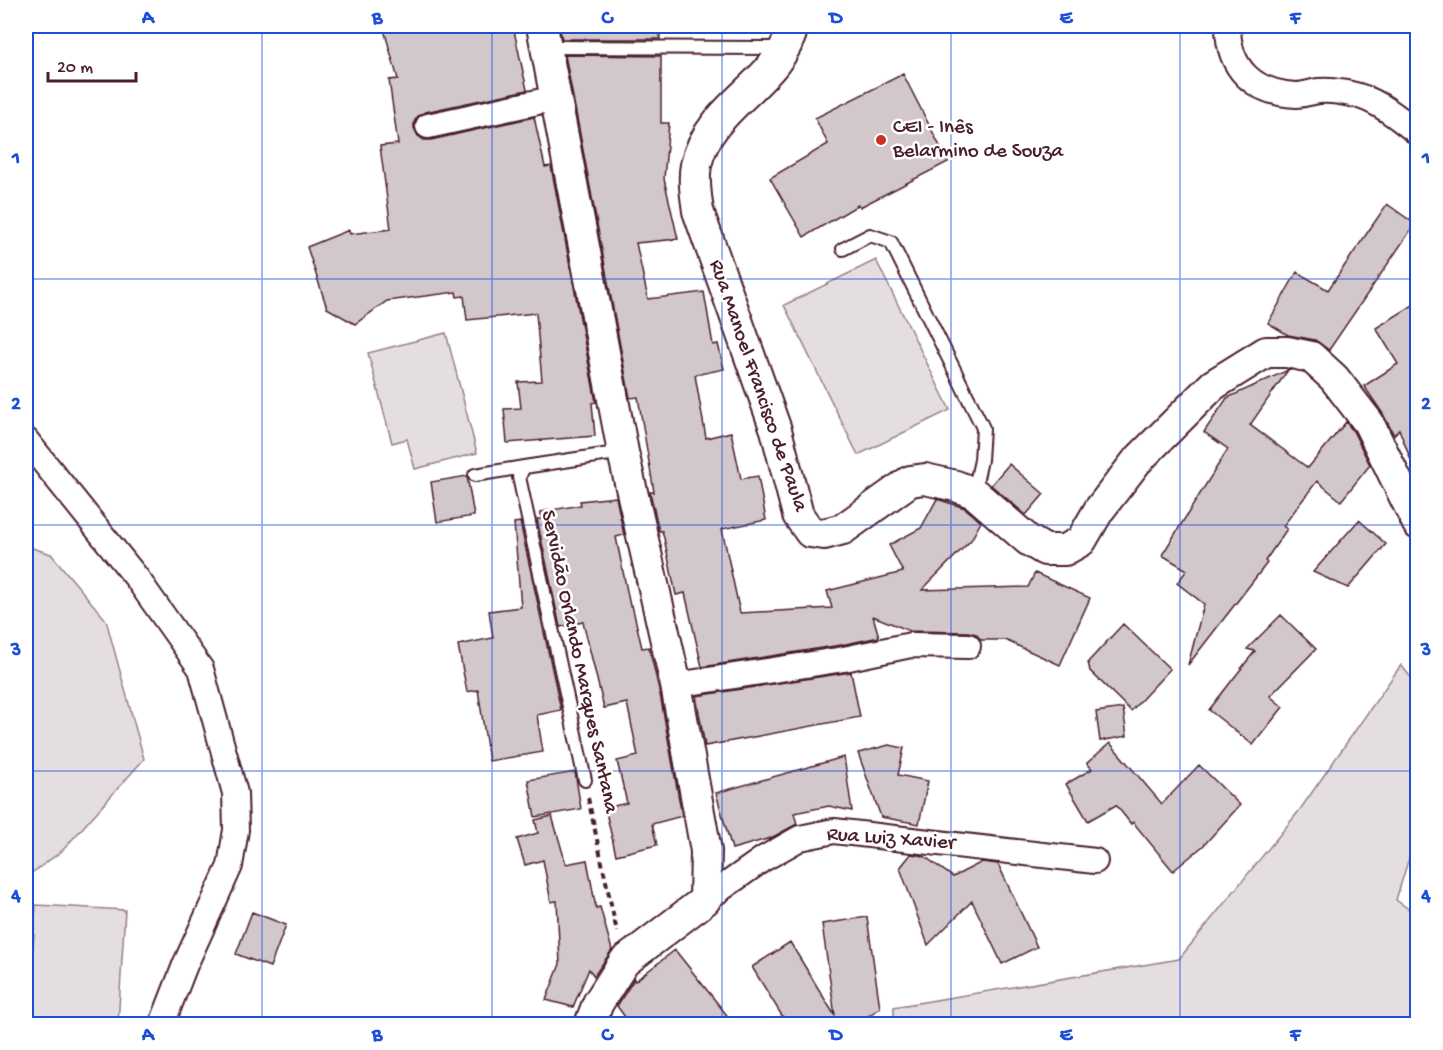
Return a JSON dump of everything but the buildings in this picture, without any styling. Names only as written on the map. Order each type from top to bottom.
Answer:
[{"type":"street","points":[[1228,26],[1231,51],[1239,68],[1252,82],[1273,92],[1298,95],[1321,91],[1352,94],[1384,106],[1418,133]]},
{"type":"street","points":[[544,36],[623,452],[676,685],[706,851],[705,900],[624,962],[598,1003],[590,1024]]},
{"type":"street","name":"Rua Manoel Francisco de Paula","points":[[789,37],[777,62],[728,109],[703,143],[696,166],[695,192],[698,211],[776,430],[798,515],[810,532],[824,534],[843,529],[910,481],[925,479],[974,493],[1028,540],[1045,550],[1065,550],[1081,541],[1099,510],[1136,462],[1213,386],[1266,352],[1287,352],[1311,357],[1334,378],[1368,422],[1418,524]]},
{"type":"street","points":[[428,126],[556,98]]},
{"type":"street","points":[[26,440],[136,577],[201,669],[235,793],[236,830],[230,866],[185,965],[162,1024]]},
{"type":"street","points":[[676,685],[844,659],[911,645],[968,646]]},
{"type":"street","name":"Rua Luiz Xavier","points":[[705,900],[763,859],[800,838],[834,831],[1095,861]]},
{"type":"lane","points":[[544,36],[789,37]]},
{"type":"lane","points":[[843,249],[870,236],[891,242],[982,429],[981,460],[974,493]]},
{"type":"lane","points":[[475,475],[623,452]]},
{"type":"lane","name":"Servidão Orlando Marques Santana","points":[[524,467],[519,477],[585,780]]},
{"type":"path","name":"Servidão Orlando Marques Santana","points":[[585,780],[602,869],[624,962]]},
{"type":"shaded area","points":[[876,260],[950,410],[858,455],[784,305]]},
{"type":"shaded area","points":[[446,333],[477,453],[415,469],[407,439],[392,443],[368,353]]},
{"type":"shaded area","points":[[26,546],[51,554],[106,620],[144,759],[62,851],[26,877]]},
{"type":"shaded area","points":[[1401,665],[1417,685],[1418,829],[1396,900],[1417,915],[1417,1024],[894,1024],[894,1007],[1179,959],[1299,811]]},
{"type":"shaded area","points":[[36,905],[125,910],[118,1024],[28,1024]]},
{"type":"place","name":"CEI - Inês Belarmino de Souza","points":[[881,140]]}]
